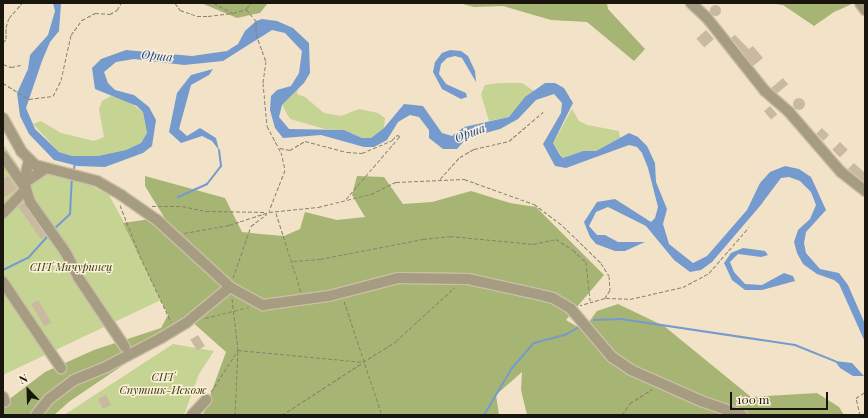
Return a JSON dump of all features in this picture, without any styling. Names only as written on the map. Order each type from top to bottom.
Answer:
[{"type":"street","points":[[691,3],[707,18],[765,91],[789,112],[841,172],[865,191]]},
{"type":"street","points":[[860,3],[865,10]]},
{"type":"street","points":[[3,118],[29,160],[35,165],[97,180],[157,220],[230,287],[263,305],[341,293],[398,278],[464,279],[537,294],[553,298],[571,308],[612,356],[631,370],[661,384],[742,415]]},
{"type":"street","points":[[3,156],[25,186],[30,202],[66,253],[78,277],[125,346]]},
{"type":"street","points":[[25,186],[29,160]]},
{"type":"street","points":[[3,213],[25,186],[46,168]]},
{"type":"street","points":[[3,282],[60,368]]},
{"type":"street","points":[[36,415],[49,399],[74,380],[106,367],[175,330],[230,287]]},
{"type":"street","points":[[192,415],[206,400]]},
{"type":"path","points":[[3,43],[6,39],[6,27],[9,18],[22,3]]},
{"type":"path","points":[[3,84],[29,99],[53,96],[61,80],[71,35],[78,25],[95,13],[110,14],[117,10],[121,3]]},
{"type":"path","points":[[175,3],[180,10],[197,16],[233,13],[246,9],[251,3]]},
{"type":"path","points":[[214,3],[233,13]]},
{"type":"path","points":[[235,415],[238,350],[236,310],[230,287],[247,244],[251,226],[269,212],[285,170],[279,148],[267,126],[263,83],[266,61],[256,34],[256,21],[246,9]]},
{"type":"path","points":[[3,64],[11,67],[21,65]]},
{"type":"path","points":[[440,180],[460,157],[474,149],[509,140],[543,112]]},
{"type":"path","points":[[279,148],[290,150],[293,146],[305,141],[347,152],[362,153],[392,140],[397,135],[400,136],[345,200]]},
{"type":"path","points":[[137,208],[182,206],[206,211],[276,212],[318,208],[372,194],[396,182],[464,179],[534,204],[563,226],[601,263],[609,276],[610,290],[605,298]]},
{"type":"path","points":[[120,195],[119,207],[175,330]]},
{"type":"path","points":[[173,235],[229,225],[269,212]]},
{"type":"path","points":[[276,212],[293,261],[302,300]]},
{"type":"path","points":[[571,308],[590,301],[605,298],[630,299],[682,287],[710,273],[749,227]]},
{"type":"path","points":[[293,261],[320,259],[423,239],[450,236],[533,244],[556,240],[573,250],[586,262],[590,301]]},
{"type":"path","points":[[282,415],[396,341],[464,279]]},
{"type":"path","points":[[341,293],[382,415]]},
{"type":"path","points":[[200,320],[236,310],[263,305]]},
{"type":"path","points":[[238,350],[363,362]]},
{"type":"path","points":[[206,400],[238,350]]},
{"type":"path","points":[[622,415],[630,404],[661,384]]},
{"type":"path","points":[[860,415],[856,398],[865,392]]},
{"type":"green space","points":[[201,3],[268,3],[260,13],[237,18]]},
{"type":"green space","points":[[459,3],[607,3],[608,9],[645,49],[634,61],[587,22],[551,20],[503,6],[474,7]]},
{"type":"green space","points":[[768,3],[852,4],[834,12],[814,26],[783,5]]},
{"type":"green space","points":[[499,83],[522,83],[534,91],[509,117],[489,121],[481,94],[485,85]]},
{"type":"green space","points":[[298,89],[297,94],[305,97],[324,113],[341,116],[359,109],[378,113],[385,118],[384,128],[371,138],[362,138],[344,130],[325,129],[290,119],[282,105]]},
{"type":"green space","points":[[111,96],[125,99],[143,112],[147,133],[141,143],[126,150],[98,156],[72,156],[59,152],[33,124],[41,121],[61,133],[94,141],[104,137],[99,109],[102,101]]},
{"type":"green space","points":[[572,109],[579,121],[587,125],[619,131],[620,138],[596,151],[583,151],[563,158],[553,143]]},
{"type":"green space","name":"СНТ Мичуринец","points":[[3,144],[26,177],[55,167],[109,195],[165,298],[3,375]]},
{"type":"green space","points":[[145,176],[225,198],[242,232],[284,236],[300,229],[305,212],[337,220],[365,217],[352,195],[357,176],[384,177],[403,204],[432,202],[471,191],[510,203],[536,207],[604,275],[566,320],[583,330],[597,311],[618,304],[664,326],[751,397],[817,393],[839,407],[844,415],[527,415],[521,390],[522,372],[496,395],[499,415],[203,415],[226,352],[190,320],[70,401],[54,415],[3,415],[3,404],[45,372],[94,350],[161,328],[168,315],[123,223],[164,217],[145,186]]},
{"type":"green space","name":"СНТ Спутник-Искож","points":[[173,344],[214,351],[199,374],[184,415],[64,415]]},
{"type":"water","name":"Орша","points":[[53,3],[61,3],[59,31],[50,42],[26,108],[35,129],[59,152],[72,156],[98,156],[126,150],[141,143],[147,133],[143,112],[137,106],[95,89],[92,68],[101,59],[126,50],[192,56],[227,51],[238,44],[245,31],[256,21],[262,19],[277,21],[293,28],[309,43],[310,73],[304,83],[282,105],[279,117],[289,129],[344,130],[362,138],[371,138],[384,128],[404,104],[423,106],[442,133],[452,136],[464,127],[509,117],[525,97],[545,83],[555,83],[564,88],[573,103],[553,143],[560,155],[563,158],[583,151],[596,151],[629,133],[638,137],[647,146],[655,163],[656,182],[667,209],[663,224],[669,244],[693,263],[707,256],[747,210],[760,183],[770,172],[785,166],[799,169],[811,177],[826,210],[806,232],[804,243],[806,253],[820,269],[839,273],[848,285],[865,324],[865,342],[839,284],[834,280],[817,274],[803,264],[797,253],[794,242],[798,230],[810,219],[816,205],[811,192],[800,181],[789,177],[781,178],[760,206],[712,262],[701,270],[690,272],[674,260],[646,226],[608,207],[596,212],[589,226],[597,235],[605,235],[618,242],[645,242],[625,251],[615,251],[596,244],[590,237],[584,222],[597,202],[615,199],[651,222],[655,218],[658,207],[648,168],[642,153],[637,147],[629,145],[566,168],[555,166],[543,144],[561,113],[562,103],[554,94],[536,100],[518,119],[500,129],[467,138],[457,149],[443,149],[429,138],[429,130],[419,117],[410,115],[398,122],[387,140],[374,147],[364,147],[321,135],[283,138],[275,128],[270,110],[271,96],[277,90],[291,86],[299,73],[302,51],[285,33],[272,30],[223,61],[184,65],[134,59],[116,62],[104,72],[108,83],[115,90],[134,95],[149,107],[156,120],[152,146],[143,153],[105,167],[78,166],[54,160],[29,134],[20,116],[17,93],[28,69],[30,55],[48,35],[55,11]]},
{"type":"water","points":[[450,50],[461,51],[468,56],[475,71],[476,82],[462,58],[455,56],[447,58],[441,64],[439,74],[446,84],[466,93],[467,97],[461,99],[442,89],[433,72],[435,62],[442,53]]},
{"type":"water","points":[[213,69],[209,75],[191,85],[179,129],[187,136],[200,128],[216,138],[219,150],[212,141],[202,136],[181,143],[169,132],[177,93],[191,75]]},
{"type":"water","points":[[743,248],[765,251],[768,255],[761,257],[738,254],[730,262],[734,272],[745,284],[762,285],[784,273],[793,276],[795,281],[762,290],[745,290],[732,280],[724,263],[731,253]]},
{"type":"water","points":[[835,361],[852,363],[864,376],[853,376],[840,368]]},
{"type":"building","points":[[715,4],[719,6],[721,10],[719,14],[715,16],[711,14],[709,10],[711,6]]},
{"type":"building","points":[[706,30],[714,39],[704,48],[696,39]]},
{"type":"building","points":[[735,35],[749,49],[753,46],[763,58],[753,66],[731,38]]},
{"type":"building","points":[[783,78],[788,84],[777,94],[772,88]]},
{"type":"building","points":[[799,98],[803,100],[805,104],[803,108],[799,110],[795,108],[793,104],[795,100]]},
{"type":"building","points":[[770,106],[777,114],[771,120],[764,111]]},
{"type":"building","points":[[822,128],[829,135],[823,141],[816,134]]},
{"type":"building","points":[[840,142],[848,150],[840,158],[832,150]]},
{"type":"building","points":[[854,163],[865,173],[865,183],[848,169]]},
{"type":"building","points":[[8,176],[17,189],[3,198],[3,179]]},
{"type":"building","points":[[23,203],[46,236],[41,239],[18,206]]},
{"type":"building","points":[[38,300],[51,322],[45,326],[31,304]]},
{"type":"building","points":[[198,335],[205,346],[197,351],[190,340]]},
{"type":"building","points":[[106,395],[111,405],[103,409],[98,399]]},
{"type":"waterway","points":[[178,197],[207,184],[221,166],[219,150]]},
{"type":"waterway","points":[[74,169],[75,163]]},
{"type":"waterway","points":[[53,230],[70,214],[72,178]]},
{"type":"waterway","points":[[3,270],[28,258],[49,235]]},
{"type":"waterway","points":[[594,320],[621,319],[795,345],[837,362]]},
{"type":"waterway","points":[[484,415],[512,368],[534,343],[567,334],[581,326]]}]
